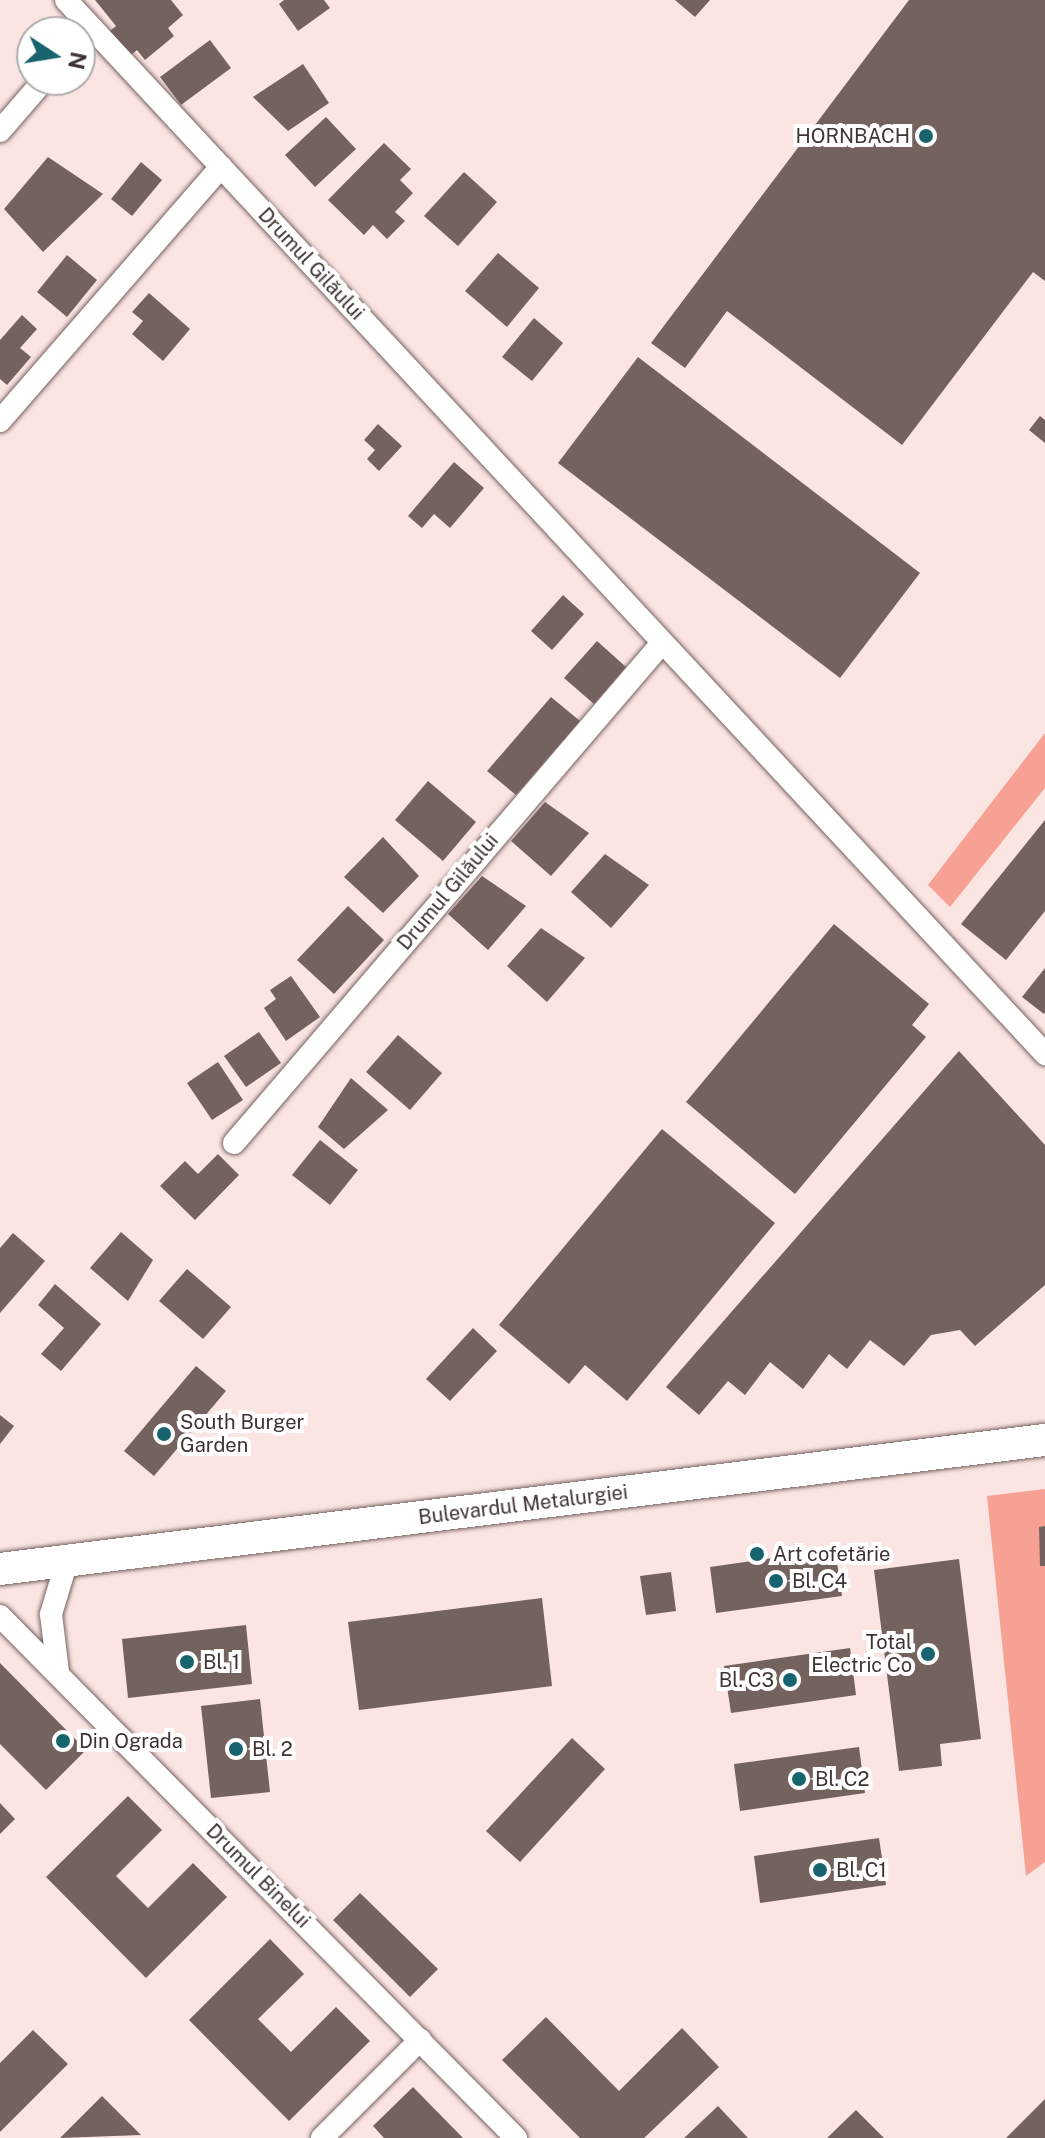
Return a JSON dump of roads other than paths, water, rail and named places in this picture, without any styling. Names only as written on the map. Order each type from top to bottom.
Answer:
[{"type":"main road","name":"Bulevardul Metalurgiei","points":[[0,1569],[1045,1440]]},
{"type":"street","name":"Drumul Gilăului","points":[[96,44],[221,167],[1045,1054]]},
{"type":"street","points":[[0,131],[30,96]]},
{"type":"street","points":[[0,421],[221,167]]},
{"type":"street","name":"Drumul Gilăului","points":[[234,1143],[662,643]]},
{"type":"street","points":[[58,1673],[51,1614],[67,1561]]},
{"type":"street","name":"Drumul Binelui","points":[[0,1616],[516,2138]]},
{"type":"street","points":[[322,2138],[420,2040]]},
{"type":"place","name":"HORNBACH","points":[[926,136]]},
{"type":"place","name":"South Burger Garden","points":[[164,1434]]},
{"type":"place","name":"Art cofetărie","points":[[757,1554]]},
{"type":"place","name":"Bl. C4","points":[[776,1581]]},
{"type":"place","name":"Total Electric Co","points":[[928,1654]]},
{"type":"place","name":"Bl. 1","points":[[187,1662]]},
{"type":"place","name":"Bl. C3","points":[[790,1680]]},
{"type":"place","name":"Din Ograda","points":[[63,1741]]},
{"type":"place","name":"Bl. 2","points":[[236,1749]]},
{"type":"place","name":"Bl. C2","points":[[799,1779]]},
{"type":"place","name":"Bl. C1","points":[[820,1870]]}]
